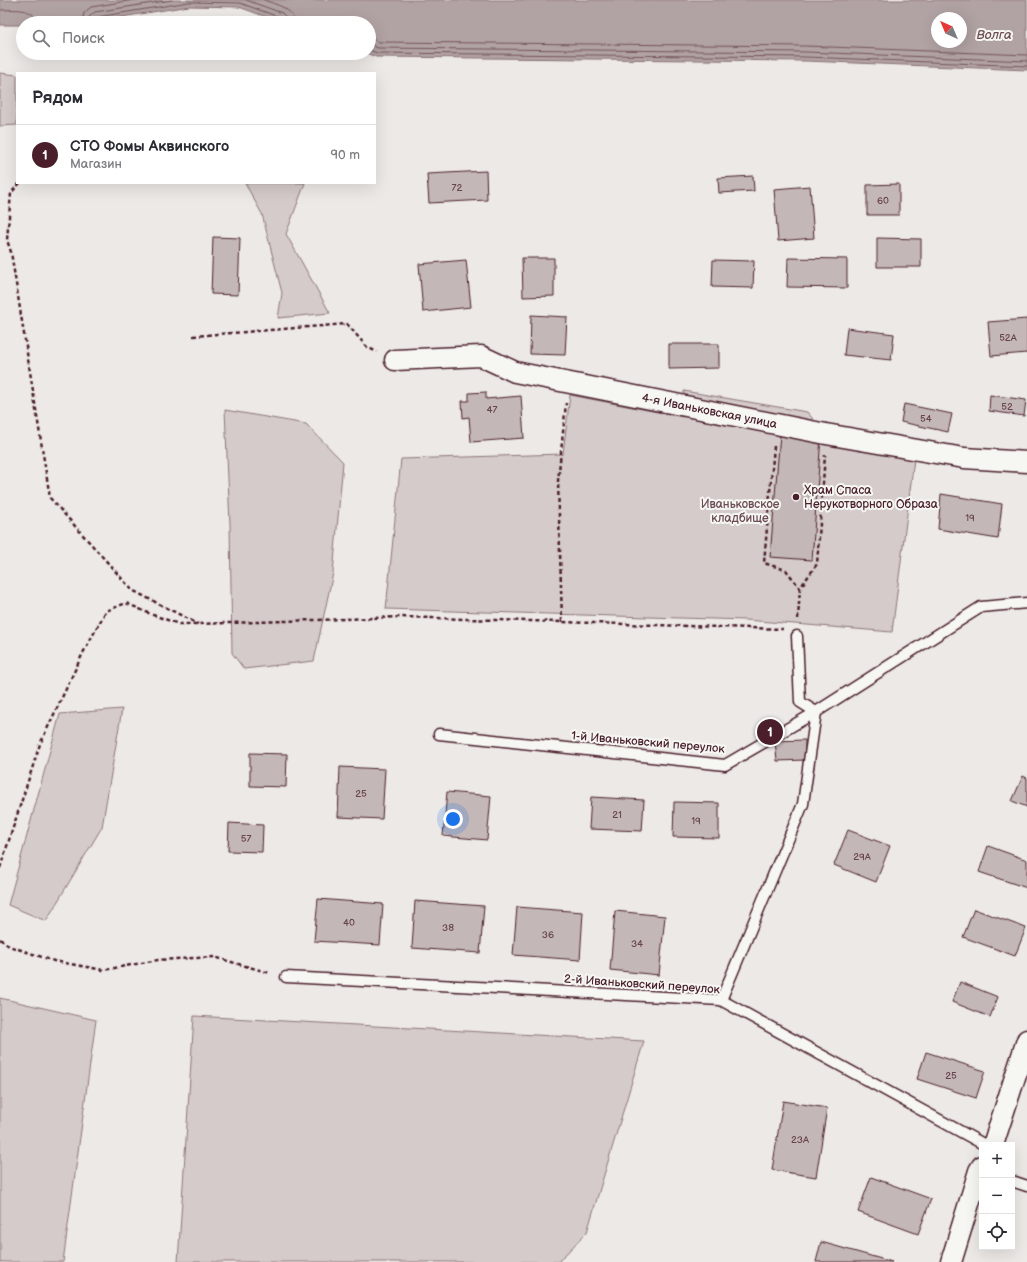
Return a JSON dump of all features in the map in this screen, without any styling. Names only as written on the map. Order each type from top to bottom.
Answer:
[{"type":"street","name":"4-я Иваньковская улица","points":[[396,360],[481,356],[515,372],[826,434],[964,458],[1027,462]]},
{"type":"street","points":[[995,1142],[1027,1040]]},
{"type":"street","points":[[951,1262],[979,1176]]},
{"type":"lane","name":"1-й Иваньковский переулок","points":[[439,734],[725,765],[816,712],[981,606],[1027,603]]},
{"type":"lane","points":[[721,1000],[803,804],[816,712],[800,702],[798,633]]},
{"type":"lane","name":"2-й Иваньковский переулок","points":[[286,977],[721,1000],[980,1142]]},
{"type":"lane","points":[[1015,1182],[1027,1186]]},
{"type":"path","points":[[19,184],[11,193],[7,240],[12,260],[50,498],[132,590],[199,624]]},
{"type":"path","points":[[193,336],[347,324],[367,347],[396,360]]},
{"type":"path","points":[[562,622],[558,481],[568,383]]},
{"type":"path","points":[[775,423],[764,562],[786,570],[800,588]]},
{"type":"path","points":[[0,868],[40,744],[83,653],[106,611],[126,603],[153,615],[179,624],[402,617],[562,622],[798,633],[800,588],[817,564],[826,434]]},
{"type":"path","points":[[0,939],[9,946],[54,961],[103,970],[158,960],[214,957],[286,977]]},
{"type":"green space","points":[[0,73],[16,75],[16,125],[0,126]]},
{"type":"green space","points":[[246,184],[305,184],[286,234],[330,313],[278,318],[282,293],[262,214]]},
{"type":"green space","name":"Иваньковское кладбище","points":[[684,391],[807,412],[826,434],[914,459],[892,632],[746,620],[386,609],[401,459],[563,454],[570,395],[683,417]]},
{"type":"green space","points":[[225,410],[306,424],[343,462],[333,573],[314,661],[244,669],[232,653],[230,524]]},
{"type":"green space","points":[[122,709],[102,827],[46,921],[8,905],[60,714]]},
{"type":"green space","points":[[0,998],[96,1020],[63,1262],[0,1262]]},
{"type":"green space","points":[[194,1016],[644,1041],[587,1232],[558,1262],[178,1262]]},
{"type":"water","name":"Волга","points":[[0,0],[1027,0],[1027,70],[806,61],[376,57],[376,16],[264,16],[239,7],[189,6],[128,16],[16,16],[16,25],[0,25]]},
{"type":"building","points":[[486,171],[487,200],[429,203],[427,174]]},
{"type":"building","points":[[753,176],[754,191],[719,193],[718,178]]},
{"type":"building","points":[[899,184],[899,215],[867,215],[867,185]]},
{"type":"building","points":[[810,186],[814,238],[778,241],[774,189]]},
{"type":"building","points":[[213,237],[240,238],[238,295],[211,294]]},
{"type":"building","points":[[877,238],[921,239],[921,267],[877,267]]},
{"type":"building","points":[[522,258],[554,258],[554,296],[523,297]]},
{"type":"building","points":[[788,258],[847,259],[847,288],[787,287]]},
{"type":"building","points":[[466,260],[471,307],[423,312],[419,264]]},
{"type":"building","points":[[713,260],[754,261],[753,288],[712,287]]},
{"type":"building","points":[[531,315],[567,317],[565,355],[530,354]]},
{"type":"building","points":[[1027,319],[1027,353],[991,356],[988,322]]},
{"type":"building","points":[[847,328],[894,334],[891,360],[844,355]]},
{"type":"building","points":[[669,344],[719,344],[719,368],[669,369]]},
{"type":"building","points":[[486,392],[486,399],[521,396],[524,438],[471,442],[469,417],[463,418],[462,401],[469,401],[469,393]]},
{"type":"building","points":[[990,395],[1026,400],[1024,416],[989,411]]},
{"type":"building","points":[[904,404],[952,414],[948,432],[901,422]]},
{"type":"building","name":"Храм Спаса Нерукотворного Образа","points":[[780,434],[821,437],[812,560],[770,557]]},
{"type":"building","points":[[941,494],[1002,504],[998,539],[938,529]]},
{"type":"building","points":[[805,740],[805,760],[777,761],[775,741]]},
{"type":"building","points":[[250,753],[287,754],[286,787],[250,786]]},
{"type":"building","points":[[340,767],[385,769],[382,819],[338,817]]},
{"type":"building","points":[[1023,776],[1027,778],[1027,807],[1012,801]]},
{"type":"building","points":[[447,792],[491,796],[487,840],[443,836]]},
{"type":"building","points":[[591,797],[644,800],[642,831],[589,829]]},
{"type":"building","points":[[674,802],[719,803],[719,838],[673,837]]},
{"type":"building","points":[[229,823],[263,825],[262,852],[228,851]]},
{"type":"building","points":[[848,830],[890,846],[876,882],[834,865]]},
{"type":"building","points":[[988,846],[1027,860],[1027,888],[979,872]]},
{"type":"building","points":[[318,899],[383,904],[380,945],[314,941]]},
{"type":"building","points":[[415,901],[484,906],[480,953],[412,948]]},
{"type":"building","points":[[517,907],[583,912],[580,960],[513,955]]},
{"type":"building","points":[[974,909],[1026,928],[1015,956],[963,937]]},
{"type":"building","points":[[615,911],[665,916],[659,975],[610,970]]},
{"type":"building","points":[[960,982],[998,997],[990,1017],[952,1002]]},
{"type":"building","points":[[926,1052],[985,1071],[976,1098],[917,1079]]},
{"type":"building","points":[[783,1101],[827,1108],[816,1177],[772,1170]]},
{"type":"building","points":[[871,1177],[931,1199],[918,1234],[858,1212]]},
{"type":"building","points":[[821,1242],[892,1262],[816,1262]]},
{"type":"place","name":"Храм Спаса Нерукотворного Образа","points":[[796,497]]},
{"type":"place","name":"СТО Фомы Аквинского","points":[[770,732]]}]
